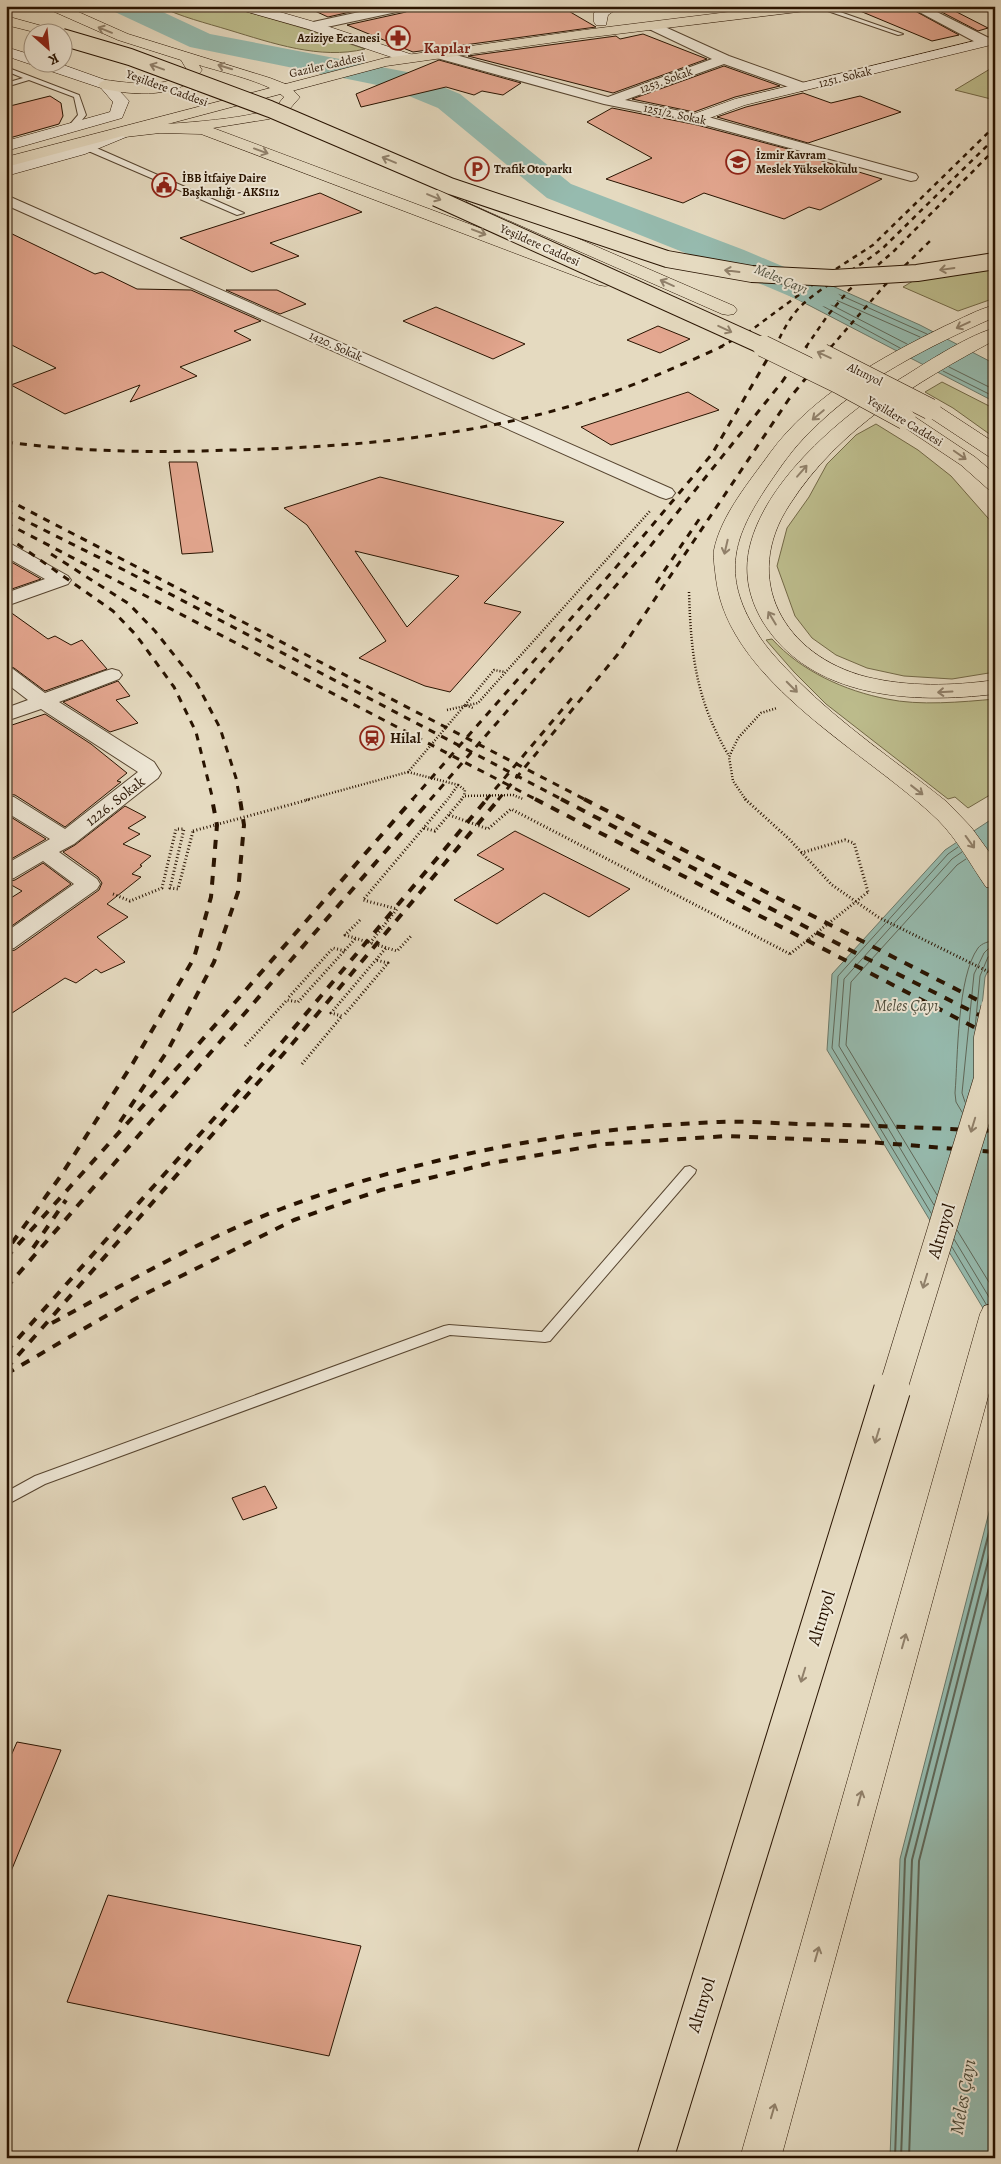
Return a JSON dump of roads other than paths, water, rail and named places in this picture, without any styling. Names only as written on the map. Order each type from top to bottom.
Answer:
[{"type":"main road","points":[[54,6],[123,36],[283,88],[292,97],[282,108],[272,114],[236,121],[125,132]]},
{"type":"main road","points":[[242,6],[313,26],[381,56]]},
{"type":"main road","points":[[601,22],[601,13],[614,6]]},
{"type":"main road","name":"Gaziler Caddesi","points":[[6,152],[296,72],[381,56],[601,22],[745,6]]},
{"type":"main road","name":"Gaziler Caddesi","points":[[6,162],[317,80],[381,56],[408,58],[815,6]]},
{"type":"main road","points":[[9,28],[22,29]]},
{"type":"main road","name":"Yeşildere Caddesi","points":[[72,40],[130,57],[270,109],[450,186],[496,209],[745,318]]},
{"type":"main road","name":"1251. Sokak","points":[[696,118],[740,102],[990,41]]},
{"type":"main road","points":[[6,52],[22,57]]},
{"type":"main road","name":"Yeşildere Caddesi","points":[[72,55],[117,70],[277,131]]},
{"type":"main road","points":[[68,72],[106,85],[152,87],[181,81],[191,76],[194,70],[185,55]]},
{"type":"main road","points":[[106,85],[121,102],[117,115]]},
{"type":"main road","points":[[6,146],[117,115],[176,105]]},
{"type":"main road","points":[[162,129],[188,128],[215,134],[681,308]]},
{"type":"main road","name":"Gaziler Caddesi","points":[[6,171],[89,148],[125,132]]},
{"type":"main road","points":[[450,186],[639,251],[667,259],[722,270],[786,277],[871,277],[917,273],[995,261]]},
{"type":"main road","name":"Yeşildere Caddesi","points":[[418,191],[681,308],[840,383],[904,419],[968,461],[995,485]]},
{"type":"main road","points":[[995,310],[932,340],[901,358],[837,398],[812,419],[784,447],[738,516],[728,540],[724,557],[729,600],[740,623],[770,665],[803,699],[939,807],[961,829],[982,858],[995,882]]},
{"type":"main road","points":[[995,332],[925,371],[890,393],[846,425],[796,478],[778,505],[764,532],[758,557],[756,578],[761,599],[788,642],[808,658],[836,674],[897,690],[941,692],[995,686]]},
{"type":"main road","name":"Altınyol","points":[[805,345],[890,386],[930,409],[995,452]]},
{"type":"main road","name":"Altınyol","points":[[655,2158],[991,1071],[988,1038],[995,1008]]},
{"type":"main road","points":[[760,2158],[995,1314]]},
{"type":"street","points":[[313,26],[406,6]]},
{"type":"street","points":[[914,6],[990,41]]},
{"type":"street","points":[[654,26],[724,59],[802,87]]},
{"type":"street","name":"1251/2. Sokak","points":[[438,54],[608,101],[696,118],[911,176]]},
{"type":"street","name":"1253. Sokak","points":[[608,101],[724,59]]},
{"type":"street","name":"1420. Sokak","points":[[6,199],[666,493]]},
{"type":"street","points":[[6,549],[61,580],[6,600]]},
{"type":"street","name":"1226. Sokak","points":[[6,673],[44,702],[146,767],[150,773],[66,839],[6,872]]},
{"type":"street","points":[[6,715],[112,675]]},
{"type":"street","points":[[6,802],[66,839]]},
{"type":"street","points":[[6,942],[89,884],[43,851]]},
{"type":"lane","points":[[815,6],[900,34]]},
{"type":"lane","points":[[6,69],[77,96],[82,114],[71,128]]},
{"type":"lane","points":[[6,85],[30,78]]},
{"type":"lane","points":[[89,148],[240,213]]},
{"type":"lane","points":[[6,1499],[40,1480],[449,1330],[545,1338],[690,1170]]},
{"type":"water","name":"Meles Çayı","points":[[801,272],[920,325],[995,364],[995,402],[768,284]]},
{"type":"water","name":"Meles Çayı","points":[[995,817],[995,955],[985,977],[973,1094],[995,1127],[995,1328],[827,1050],[832,974],[945,850]]},
{"type":"water","name":"Meles Çayı","points":[[995,1489],[995,2158],[890,2158],[900,1859]]},
{"type":"waterway","points":[[125,6],[201,41],[396,79],[449,101],[559,191],[731,258],[821,296]]},
{"type":"railway","points":[[720,347],[750,331],[819,280],[873,245],[995,126]]},
{"type":"railway","points":[[775,347],[790,319],[802,305],[822,289],[884,247],[995,138]]},
{"type":"railway","points":[[806,347],[828,315],[849,290],[894,251],[995,149]]},
{"type":"railway","points":[[831,347],[885,285],[932,239]]},
{"type":"railway","points":[[6,442],[91,450],[176,451],[326,446],[421,437],[468,430],[560,409],[635,384],[723,346]]},
{"type":"railway","points":[[466,738],[639,541],[712,454],[775,346]]},
{"type":"railway","points":[[478,744],[652,544],[782,382],[807,346]]},
{"type":"railway","points":[[524,768],[618,654],[789,399],[832,346]]},
{"type":"railway","points":[[6,499],[466,738]]},
{"type":"railway","points":[[6,511],[126,571],[460,746]]},
{"type":"railway","points":[[656,583],[702,515]]},
{"type":"railway","points":[[6,523],[451,755]]},
{"type":"railway","points":[[6,536],[113,611],[136,635],[174,687],[196,732],[213,800]]},
{"type":"railway","points":[[51,554],[129,604],[155,631],[197,684],[220,728],[236,778],[240,800]]},
{"type":"railway","points":[[516,764],[572,698]]},
{"type":"railway","points":[[460,746],[466,738]]},
{"type":"railway","points":[[466,738],[478,744]]},
{"type":"railway","points":[[472,752],[478,744]]},
{"type":"railway","points":[[478,744],[516,764]]},
{"type":"railway","points":[[451,755],[460,746]]},
{"type":"railway","points":[[460,746],[472,752]]},
{"type":"railway","points":[[463,762],[472,752]]},
{"type":"railway","points":[[472,752],[510,772]]},
{"type":"railway","points":[[412,800],[451,755]]},
{"type":"railway","points":[[451,755],[463,762]]},
{"type":"railway","points":[[430,800],[463,762]]},
{"type":"railway","points":[[463,762],[502,782]]},
{"type":"railway","points":[[510,772],[516,764]]},
{"type":"railway","points":[[516,764],[524,768]]},
{"type":"railway","points":[[518,776],[524,768]]},
{"type":"railway","points":[[524,768],[586,800]]},
{"type":"railway","points":[[502,782],[510,772]]},
{"type":"railway","points":[[510,772],[518,776]]},
{"type":"railway","points":[[510,786],[518,776]]},
{"type":"railway","points":[[518,776],[563,800]]},
{"type":"railway","points":[[486,800],[502,782]]},
{"type":"railway","points":[[502,782],[510,786]]},
{"type":"railway","points":[[498,800],[510,786]]},
{"type":"railway","points":[[510,786],[537,800]]},
{"type":"railway","points":[[12,1243],[60,1177],[133,1063],[194,958],[211,897],[217,825],[212,799]]},
{"type":"railway","points":[[120,1122],[168,1050],[214,962],[238,892],[244,825],[240,799]]},
{"type":"railway","points":[[6,1258],[195,1048],[413,799]]},
{"type":"railway","points":[[6,1288],[431,799]]},
{"type":"railway","points":[[6,1352],[283,1041],[487,799]]},
{"type":"railway","points":[[6,1369],[292,1044],[499,799]]},
{"type":"railway","points":[[535,799],[995,1038]]},
{"type":"railway","points":[[561,799],[850,950],[995,1023]]},
{"type":"railway","points":[[584,799],[995,1009]]},
{"type":"railway","points":[[52,1323],[193,1248],[281,1209],[387,1174],[497,1148],[552,1138],[608,1131],[663,1125],[719,1122],[995,1131]]},
{"type":"railway","points":[[6,1374],[135,1299],[294,1220],[381,1190],[491,1163],[605,1144],[727,1136],[869,1142],[995,1152]]},
{"type":"railway","points":[[33,1248],[66,1200]]},
{"type":"place","name":"Aziziye Eczanesi","points":[[398,38]]},
{"type":"place","name":"İzmir Kavram Meslek Yüksekokulu","points":[[738,162]]},
{"type":"place","name":"Trafik Otoparkı","points":[[477,169]]},
{"type":"place","name":"İBB İtfaiye Daire Başkanlığı - AKS112","points":[[164,185]]},
{"type":"place","name":"Hilal","points":[[372,738]]},
{"type":"district","name":"Kapılar","points":[[447,48]]}]
